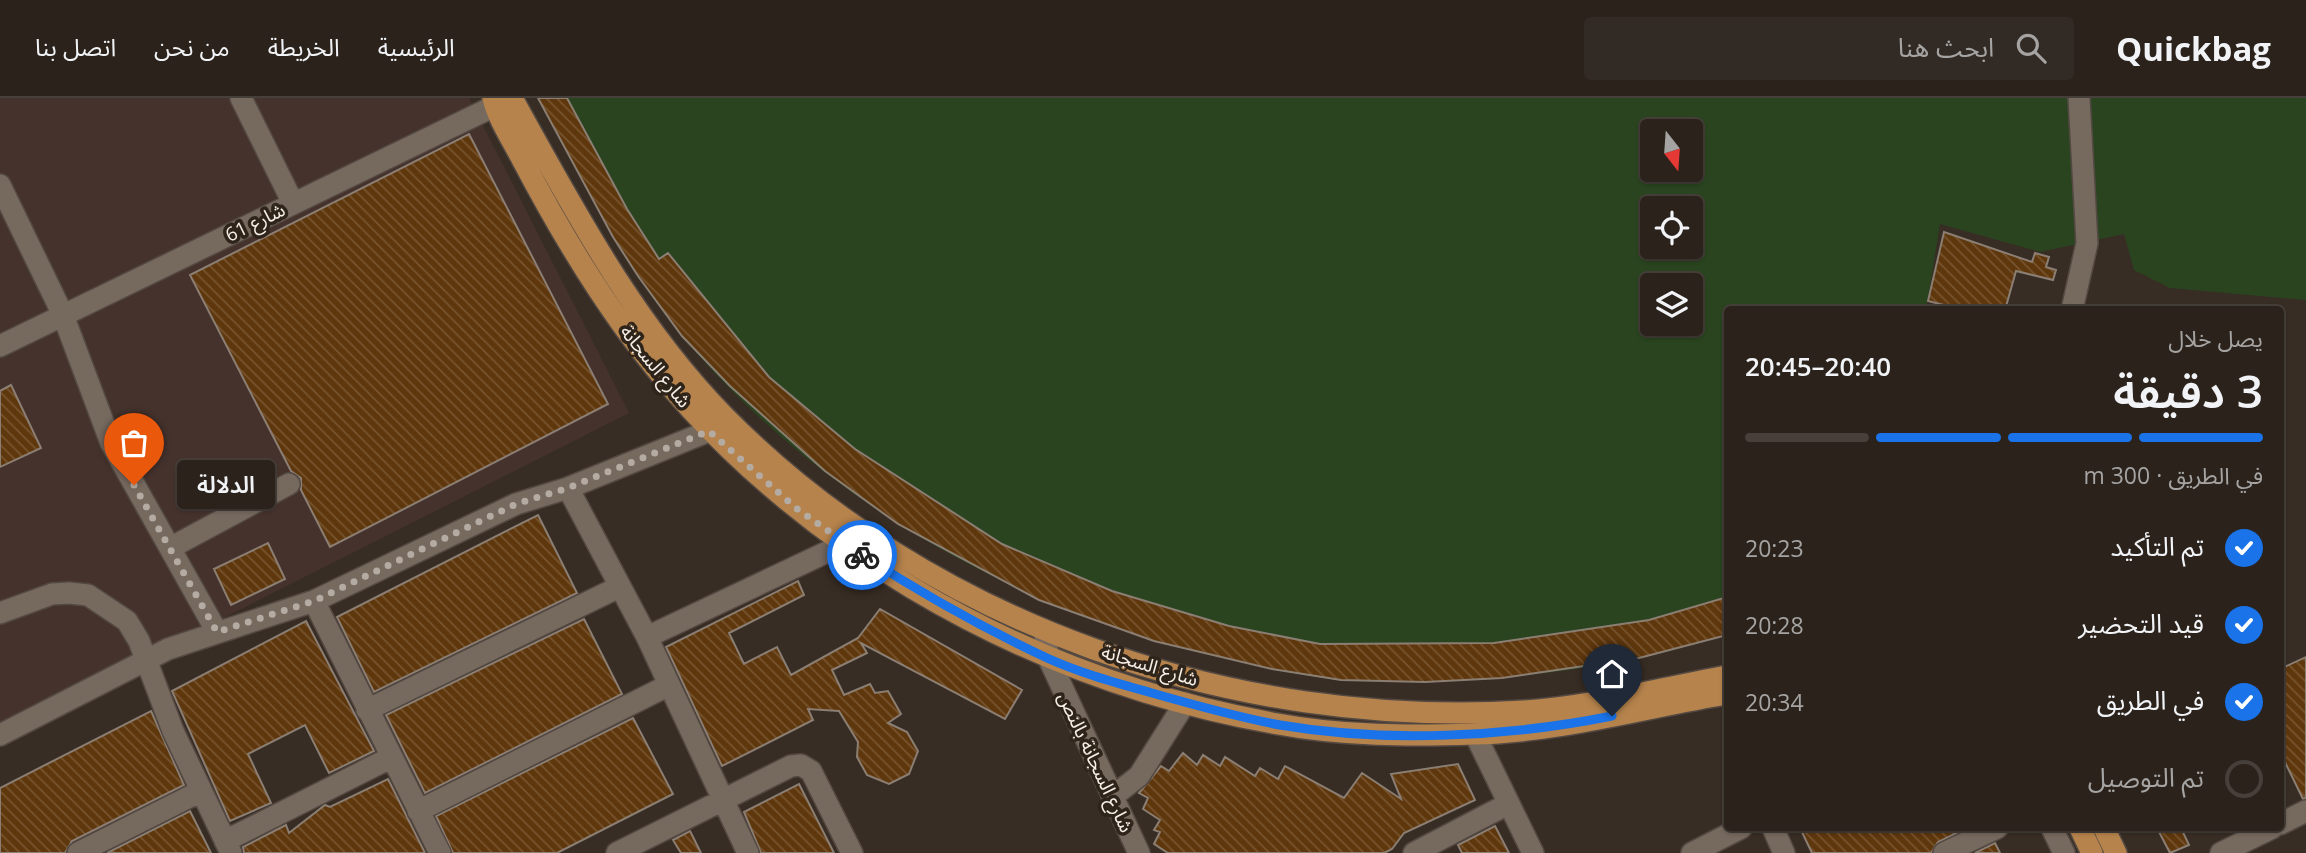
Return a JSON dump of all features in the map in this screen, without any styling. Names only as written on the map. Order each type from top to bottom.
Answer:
[{"type":"main road","name":"شارع السجانة","points":[[503,100],[583,270],[646,357],[709,431],[796,508],[844,544],[967,617],[1049,659],[1185,702],[1280,725],[1326,730],[1475,734],[1568,715]]},
{"type":"main road","name":"شارع السجانة","points":[[503,100],[601,258],[663,344],[724,416],[809,491],[905,560],[1044,631],[1204,682],[1311,705],[1364,711],[1525,711],[1568,715]]},
{"type":"main road","points":[[1568,715],[1724,677]]},
{"type":"main road","points":[[1568,715],[1724,694]]},
{"type":"main road","points":[[2081,831],[2092,853]]},
{"type":"main road","points":[[2105,831],[2116,853]]},
{"type":"street","points":[[241,98],[293,203]]},
{"type":"street","points":[[2073,306],[2087,243],[2079,98]]},
{"type":"street","name":"شارع 61","points":[[0,346],[503,100]]},
{"type":"street","points":[[0,186],[62,315],[111,443],[217,632]]},
{"type":"street","points":[[0,735],[146,659],[217,632],[314,601],[516,504],[568,488],[709,431]]},
{"type":"street","points":[[170,548],[289,484]]},
{"type":"street","points":[[568,488],[647,638],[667,687],[748,853]]},
{"type":"street","points":[[647,638],[844,544]]},
{"type":"street","points":[[367,710],[620,587]]},
{"type":"street","points":[[0,613],[51,594],[88,595],[127,621],[146,659],[173,731],[228,847],[390,758]]},
{"type":"street","points":[[314,601],[439,853]]},
{"type":"street","name":"شارع السجانة بالنص","points":[[1044,631],[1049,659],[1139,853]]},
{"type":"street","points":[[418,811],[667,687]]},
{"type":"street","points":[[1112,797],[1139,776],[1185,702]]},
{"type":"street","points":[[1475,734],[1533,853]]},
{"type":"street","points":[[617,853],[720,799],[791,766],[801,765],[811,771],[852,853]]},
{"type":"street","points":[[78,853],[201,791]]},
{"type":"street","points":[[1414,853],[1508,804]]},
{"type":"street","points":[[2284,822],[2306,811]]},
{"type":"street","points":[[1692,853],[1735,831]]},
{"type":"street","points":[[1774,831],[1784,853]]},
{"type":"street","points":[[1944,853],[1991,831]]},
{"type":"street","points":[[2053,831],[2064,853]]},
{"type":"street","points":[[2221,853],[2266,831]]},
{"type":"shaded area","points":[[0,98],[469,98],[629,413],[0,731]]},
{"type":"green space","points":[[538,98],[2306,98],[2306,300],[2170,288],[2134,270],[2124,234],[2040,252],[1940,224],[1927,306],[1724,306],[1724,636],[1633,659],[1489,679],[1392,682],[1344,680],[1231,660],[1153,639],[1077,613],[1002,581],[931,543],[862,500],[798,451],[738,397],[683,337],[623,252]]},
{"type":"building","points":[[538,98],[567,98],[627,209],[659,259],[668,253],[769,377],[855,449],[1002,544],[1112,591],[1229,626],[1320,644],[1494,643],[1649,620],[1724,598],[1724,636],[1639,658],[1502,678],[1425,682],[1341,680],[1272,669],[1154,641],[1039,600],[898,524],[825,471],[730,386],[682,336],[613,237]]},
{"type":"building","points":[[469,134],[608,404],[330,547],[301,490],[301,478],[291,471],[190,275]]},
{"type":"building","points":[[1944,232],[2032,262],[2035,253],[2049,257],[2046,267],[2056,270],[2053,280],[2016,271],[2006,306],[1944,306],[1928,301]]},
{"type":"building","points":[[11,385],[41,448],[0,467],[0,391]]},
{"type":"building","points":[[538,515],[577,593],[374,692],[337,617]]},
{"type":"building","points":[[268,543],[285,579],[231,605],[214,569]]},
{"type":"building","points":[[798,581],[804,595],[729,633],[744,664],[777,647],[791,675],[858,638],[880,609],[1022,690],[1005,719],[861,643],[867,653],[832,670],[844,695],[870,684],[875,693],[888,691],[901,714],[888,723],[907,732],[918,751],[909,774],[889,784],[867,775],[857,757],[858,742],[839,711],[808,709],[813,720],[722,766],[666,647]]},
{"type":"building","points":[[584,619],[622,694],[425,793],[386,715]]},
{"type":"building","points":[[306,621],[374,751],[329,773],[305,725],[248,754],[271,803],[230,821],[172,691]]},
{"type":"building","points":[[2306,657],[2306,798],[2303,799],[2284,760],[2284,667]]},
{"type":"building","points":[[151,711],[184,785],[72,841],[65,853],[0,853],[0,788]]},
{"type":"building","points":[[633,718],[673,794],[557,853],[453,853],[436,816]]},
{"type":"building","points":[[1183,753],[1197,765],[1203,755],[1220,766],[1225,757],[1255,776],[1260,768],[1278,779],[1285,766],[1344,798],[1362,773],[1401,799],[1391,774],[1458,764],[1475,800],[1404,833],[1392,849],[1384,853],[1168,853],[1154,844],[1160,832],[1154,830],[1160,820],[1143,809],[1148,798],[1139,793],[1161,766],[1169,771]]},
{"type":"building","points":[[388,779],[425,853],[244,853],[243,847],[278,829],[286,825],[289,833],[325,805],[330,807]]},
{"type":"building","points":[[799,784],[834,853],[761,853],[744,812]]},
{"type":"building","points":[[190,811],[211,853],[107,853]]},
{"type":"building","points":[[1495,826],[1509,853],[1462,853],[1458,845]]},
{"type":"building","points":[[690,831],[701,853],[681,853],[673,840]]},
{"type":"building","points":[[1801,831],[1961,831],[1938,842],[1931,853],[1812,853]]},
{"type":"building","points":[[2159,831],[2182,831],[2189,845],[2170,853]]},
{"type":"building","points":[[1995,843],[2000,853],[1975,853]]},
{"type":"way so far","points":[[134,485],[217,632],[314,601],[424,545],[516,504],[654,456],[709,431],[796,508],[862,555]]},
{"type":"place","name":"الدلالة","points":[[134,485]]},
{"type":"route","points":[[862,555],[967,617],[1049,659],[1123,685],[1280,725],[1366,733],[1475,734],[1572,725],[1612,716]]}]
